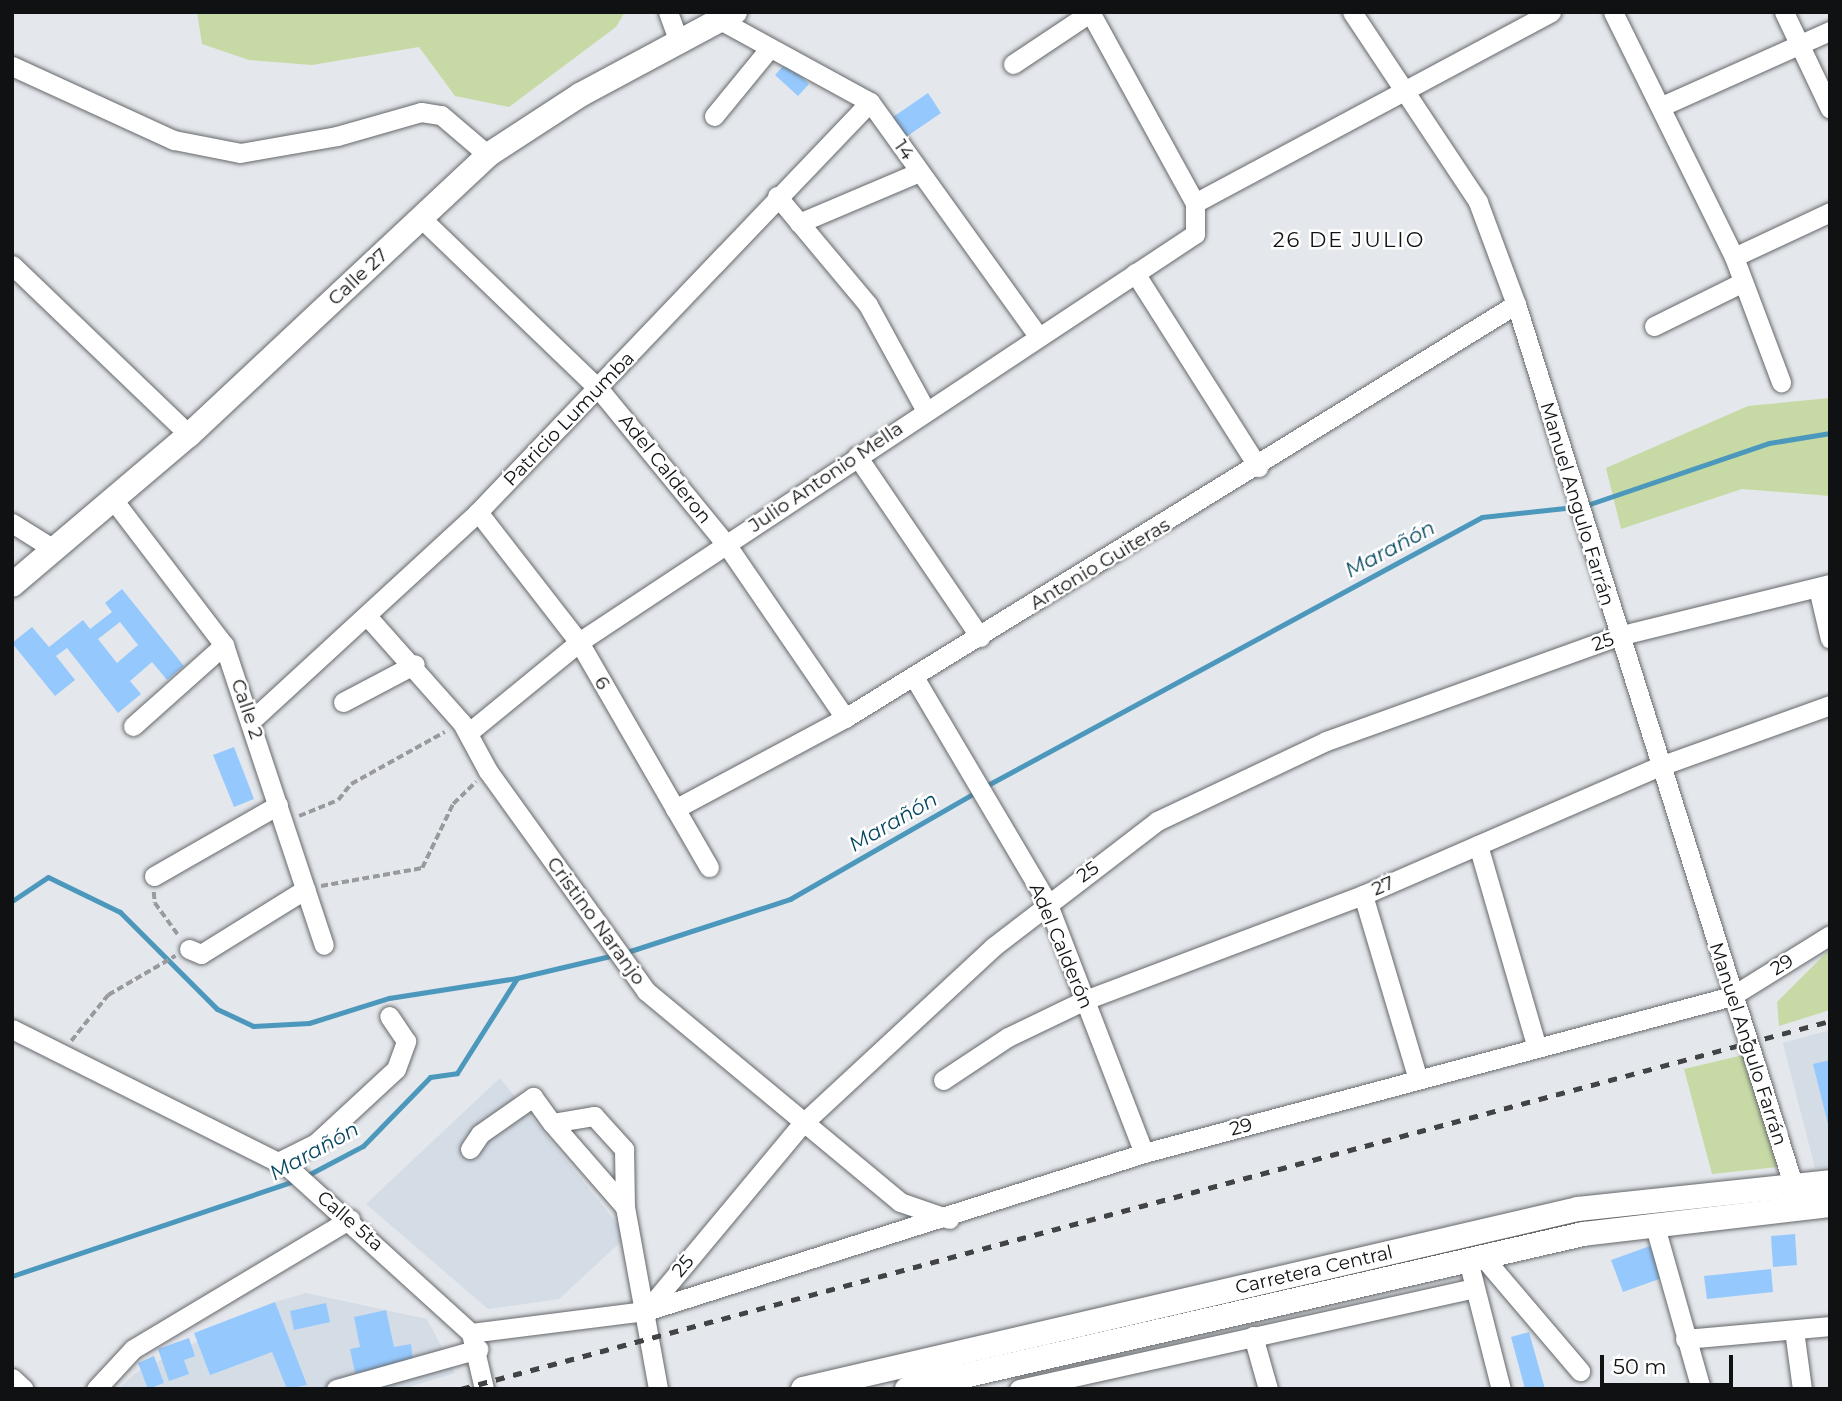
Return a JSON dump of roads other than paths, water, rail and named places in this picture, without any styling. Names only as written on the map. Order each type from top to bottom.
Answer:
[{"type":"main road","name":"Calle 27","points":[[12,585],[115,502],[488,155],[678,39],[728,16]]},
{"type":"main road","name":"Carretera Central","points":[[803,1389],[1578,1209],[1830,1181]]},
{"type":"main road","name":"Carretera Central","points":[[907,1389],[1476,1259],[1654,1223],[1830,1205]]},
{"type":"street","points":[[668,12],[678,39]]},
{"type":"street","points":[[1013,64],[1090,12],[1195,204],[1551,12]]},
{"type":"street","name":"Manuel Angulo Farrán","points":[[1352,12],[1408,91],[1478,202],[1516,304],[1567,475],[1793,1184]]},
{"type":"street","points":[[1613,12],[1662,106],[1734,257],[1781,382]]},
{"type":"street","points":[[1784,12],[1830,109]]},
{"type":"street","name":"14","points":[[728,16],[768,50],[870,102],[1039,337]]},
{"type":"street","points":[[1662,106],[1830,31]]},
{"type":"street","points":[[714,116],[768,50]]},
{"type":"street","points":[[12,66],[174,140],[227,150],[337,136],[421,112],[441,115],[488,155]]},
{"type":"street","name":"Patricio Lumumba","points":[[252,720],[478,512],[599,389],[777,196],[870,102]]},
{"type":"street","points":[[799,223],[919,172]]},
{"type":"street","points":[[777,196],[867,305],[926,411]]},
{"type":"street","name":"Julio Antonio Mella","points":[[465,728],[579,642],[1195,234],[1195,204]]},
{"type":"street","points":[[1734,257],[1830,212]]},
{"type":"street","name":"Adel Calderon","points":[[421,218],[599,389],[726,544],[845,718]]},
{"type":"street","points":[[12,265],[189,435]]},
{"type":"street","points":[[1135,273],[1258,467]]},
{"type":"street","points":[[1654,326],[1743,282]]},
{"type":"street","name":"Antonio Guiteras","points":[[675,809],[845,718],[914,677],[1258,467],[1516,304]]},
{"type":"street","points":[[857,456],[980,637]]},
{"type":"street","name":"Calle 2","points":[[115,502],[224,645],[252,720],[324,945]]},
{"type":"street","name":"6","points":[[478,512],[579,642],[709,867]]},
{"type":"street","points":[[12,523],[55,550]]},
{"type":"street","points":[[1824,586],[1830,639]]},
{"type":"street","name":"25","points":[[646,1311],[801,1125],[1047,902],[1157,821],[1314,747],[1618,636],[1824,586]]},
{"type":"street","name":"Cristino Naranjo","points":[[367,616],[415,664],[465,728],[488,771],[634,975],[801,1125],[901,1202],[949,1219]]},
{"type":"street","points":[[133,726],[224,645]]},
{"type":"street","points":[[343,702],[415,664]]},
{"type":"street","name":"Adel Calderón","points":[[914,677],[1047,902],[1144,1153]]},
{"type":"street","name":"27","points":[[943,1080],[1008,1037],[1085,1000],[1363,895],[1660,766],[1830,705]]},
{"type":"street","points":[[154,876],[281,813]]},
{"type":"street","points":[[1478,845],[1537,1048]]},
{"type":"street","points":[[183,952],[201,954],[306,889]]},
{"type":"street","points":[[1363,895],[1418,1079]]},
{"type":"street","name":"29","points":[[646,1311],[949,1219],[1144,1153],[1732,996],[1830,935]]},
{"type":"street","points":[[283,1164],[316,1143],[396,1069],[406,1041],[389,1016]]},
{"type":"street","name":"Calle 5ta","points":[[12,1029],[283,1164],[350,1219],[475,1341]]},
{"type":"street","points":[[470,1149],[480,1134],[533,1097],[552,1123],[625,1207]]},
{"type":"street","points":[[552,1123],[594,1116],[624,1149],[625,1207],[646,1311],[658,1389]]},
{"type":"street","points":[[96,1389],[134,1349],[350,1219]]},
{"type":"street","points":[[1654,1223],[1701,1389]]},
{"type":"street","points":[[1476,1259],[1474,1288],[1501,1389]]},
{"type":"street","points":[[1476,1259],[1580,1371]]},
{"type":"street","points":[[1019,1389],[1474,1288]]},
{"type":"street","points":[[336,1389],[475,1341],[646,1311]]},
{"type":"street","points":[[1685,1339],[1830,1326]]},
{"type":"street","points":[[1794,1329],[1802,1389]]},
{"type":"street","points":[[1254,1336],[1268,1389]]},
{"type":"street","points":[[475,1341],[484,1389]]},
{"type":"street","points":[[12,1378],[24,1389]]},
{"type":"waterway","name":"Marañón","points":[[1584,506],[1769,443],[1830,433]]},
{"type":"waterway","name":"Marañón","points":[[984,787],[1482,517],[1574,507]]},
{"type":"waterway","name":"Marañón","points":[[624,953],[790,899],[976,792]]},
{"type":"waterway","points":[[12,901],[48,877],[120,912],[217,1009],[253,1026],[309,1023],[389,998],[517,978]]},
{"type":"waterway","name":"Marañón","points":[[306,1176],[363,1146],[430,1077],[457,1073],[517,978],[614,955]]},
{"type":"waterway","name":"Marañón","points":[[12,1276],[297,1180]]},
{"type":"railway","points":[[461,1389],[1830,1021]]},
{"type":"district","name":"26 DE JULIO","points":[[1349,240]]}]
